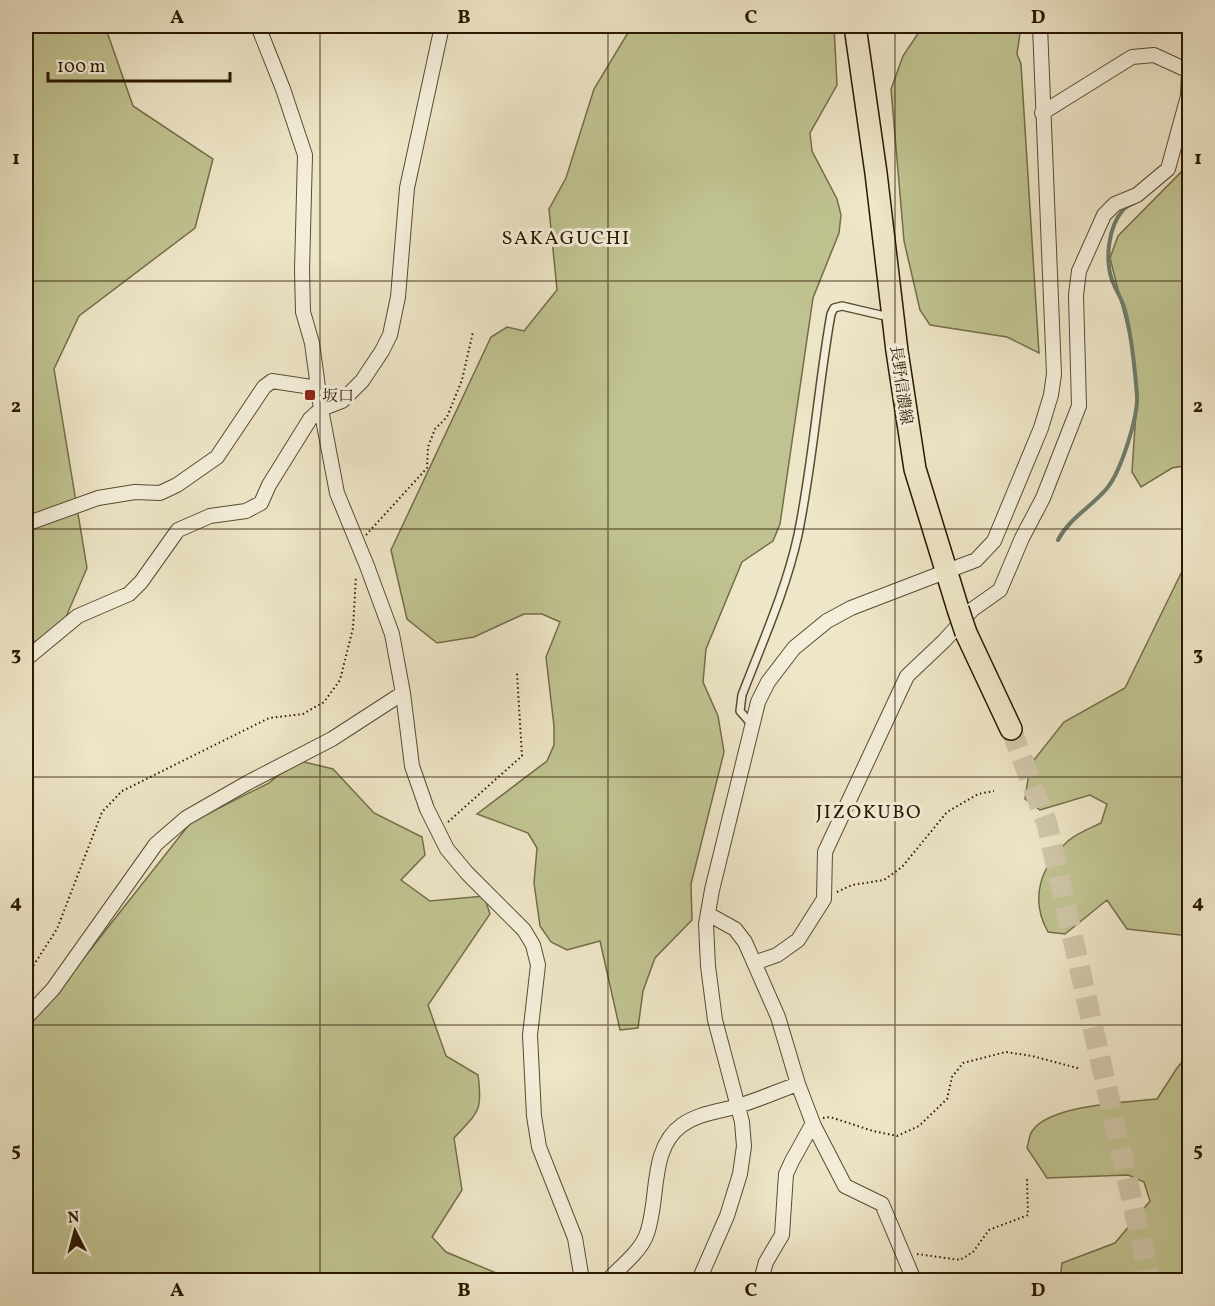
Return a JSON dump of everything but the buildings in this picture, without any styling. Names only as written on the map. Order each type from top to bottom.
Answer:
[{"type":"main road","name":"長野信濃線","points":[[855,26],[915,469],[966,633],[1011,729]]},
{"type":"street","points":[[258,26],[283,89],[305,155],[303,312],[312,343],[321,409],[337,493],[392,634],[403,693],[412,766],[427,809],[447,849],[524,930],[532,945],[538,965],[530,1035],[534,1116],[539,1147],[575,1238],[582,1281]]},
{"type":"street","points":[[26,659],[78,616],[129,594],[141,582],[178,530],[210,516],[246,511],[261,503],[310,419],[321,409],[342,401],[362,381],[382,351],[390,335],[398,297],[407,188],[442,26]]},
{"type":"street","points":[[699,1281],[727,1216],[740,1174],[744,1146],[742,1122],[715,1020],[708,966],[706,924],[758,702],[768,682],[794,648],[827,621],[851,608],[976,560],[994,541],[1041,428],[1051,395],[1054,374],[1040,26]]},
{"type":"street","points":[[754,963],[777,954],[798,940],[824,899],[825,852],[907,676],[973,609],[1000,590],[1022,538],[1043,498],[1079,406],[1076,296],[1079,271],[1104,215],[1114,204],[1137,195],[1168,169],[1188,96],[1189,70],[1155,55],[1132,57],[1042,113]]},
{"type":"street","points":[[26,524],[98,498],[135,492],[160,493],[177,485],[218,457],[264,387],[272,381],[318,388]]},
{"type":"street","points":[[26,1018],[53,989],[156,844],[186,818],[332,739],[403,693]]},
{"type":"street","points":[[708,914],[735,929],[745,942],[778,1017],[798,1084],[812,1121],[845,1186],[882,1204],[914,1281]]},
{"type":"street","points":[[608,1281],[640,1246],[646,1236],[653,1210],[657,1173],[662,1154],[680,1127],[698,1116],[738,1106],[798,1084]]},
{"type":"street","points":[[761,1281],[766,1262],[782,1235],[786,1174],[812,1121]]},
{"type":"lane","points":[[753,726],[740,711],[742,695],[783,588],[798,537],[831,314],[834,308],[842,306],[893,318]]},
{"type":"path","points":[[358,543],[427,468],[428,447],[435,429],[447,417],[462,380],[473,332]]},
{"type":"path","points":[[26,976],[57,929],[102,812],[122,791],[269,718],[303,714],[324,702],[340,680],[353,628],[356,575]]},
{"type":"path","points":[[439,832],[454,814],[522,756],[517,673]]},
{"type":"path","points":[[824,899],[852,885],[884,880],[902,867],[947,812],[978,794],[994,791]]},
{"type":"path","points":[[812,1121],[830,1117],[897,1136],[920,1126],[947,1099],[952,1077],[963,1063],[1006,1052],[1032,1056],[1081,1069]]},
{"type":"path","points":[[902,1252],[960,1260],[973,1252],[989,1230],[1028,1215],[1027,1179]]},
{"type":"green space","points":[[26,26],[105,26],[133,106],[213,159],[195,228],[79,316],[54,369],[87,568],[60,631],[26,645]]},
{"type":"green space","points":[[632,26],[834,26],[837,85],[810,133],[812,151],[837,199],[841,215],[839,233],[813,298],[780,524],[773,541],[742,562],[706,649],[703,682],[718,716],[724,752],[691,884],[692,920],[655,958],[643,991],[638,1028],[620,1030],[600,941],[567,950],[551,942],[540,926],[534,883],[537,848],[528,833],[477,814],[547,761],[554,745],[546,657],[560,622],[542,614],[524,614],[474,637],[437,643],[407,619],[391,550],[491,337],[507,327],[524,331],[557,290],[549,209],[566,178],[594,89]]},
{"type":"green space","points":[[923,26],[1021,26],[1017,54],[1021,64],[1039,353],[1007,337],[930,325],[920,310],[904,241],[891,89],[903,56]]},
{"type":"green space","points":[[1189,152],[1189,465],[1172,468],[1141,487],[1132,472],[1137,397],[1132,345],[1110,258],[1118,236],[1182,171]]},
{"type":"green space","points":[[1189,557],[1189,936],[1127,929],[1107,900],[1065,934],[1048,932],[1039,907],[1041,883],[1045,872],[1068,841],[1101,823],[1107,804],[1090,795],[1040,810],[1025,799],[1030,765],[1064,722],[1125,688]]},
{"type":"green space","points":[[296,760],[333,769],[374,813],[422,837],[425,855],[401,880],[430,901],[484,896],[490,914],[428,1005],[446,1056],[478,1075],[480,1097],[477,1111],[454,1138],[462,1190],[432,1237],[446,1252],[513,1280],[26,1280],[26,1025],[68,978],[191,822],[269,783]]},
{"type":"green space","points":[[1189,1054],[1189,1280],[1060,1280],[1062,1263],[1115,1243],[1150,1201],[1144,1182],[1128,1175],[1047,1178],[1027,1148],[1032,1132],[1042,1122],[1072,1110],[1157,1099]]},
{"type":"waterway","points":[[1188,26],[1190,42]]},
{"type":"waterway","points":[[1183,138],[1190,121]]},
{"type":"waterway","points":[[1058,540],[1075,518],[1108,487],[1123,457],[1135,417],[1137,396],[1130,334],[1125,309],[1112,280],[1108,254],[1111,234],[1118,217],[1125,208],[1134,203]]},
{"type":"tunnel","points":[[1011,729],[1047,824],[1150,1280]]},
{"type":"place","name":"坂口","points":[[310,395]]},
{"type":"district","name":"SAKAGUCHI","points":[[566,237]]},
{"type":"district","name":"JIZOKUBO","points":[[869,811]]}]
